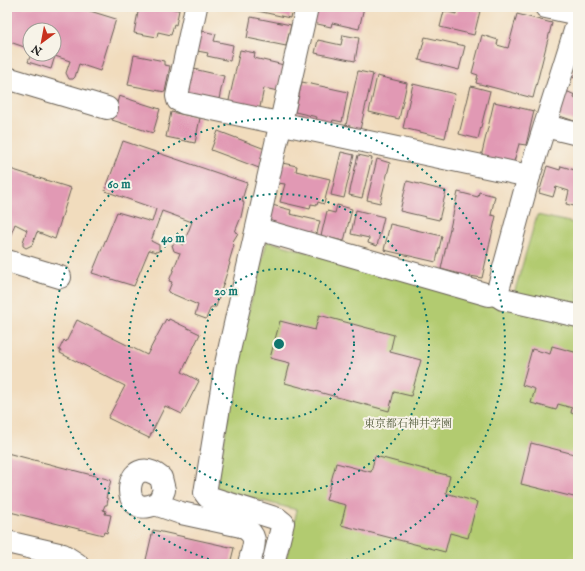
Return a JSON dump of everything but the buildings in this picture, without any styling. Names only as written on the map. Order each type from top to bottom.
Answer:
[{"type":"street","points":[[196,7],[177,96],[178,100],[184,103],[529,176]]},
{"type":"street","points":[[273,564],[283,523],[278,519],[208,497],[205,493],[226,364],[258,229],[307,7]]},
{"type":"street","points":[[546,7],[578,14]]},
{"type":"street","points":[[495,294],[498,290],[529,176],[578,21]]},
{"type":"street","points":[[7,78],[107,108]]},
{"type":"street","points":[[545,126],[578,134]]},
{"type":"street","points":[[258,229],[489,295],[495,294],[503,299],[578,316]]},
{"type":"street","points":[[7,261],[60,277]]},
{"type":"street","points":[[155,504],[181,513],[241,526],[250,530],[254,536],[254,543],[249,564]]},
{"type":"street","points":[[16,551],[63,555],[77,564]]},
{"type":"green space","name":"東京都石神井学園","points":[[537,215],[578,224],[578,564],[285,564],[297,510],[220,490],[216,486],[243,332],[267,241],[510,307]]}]
